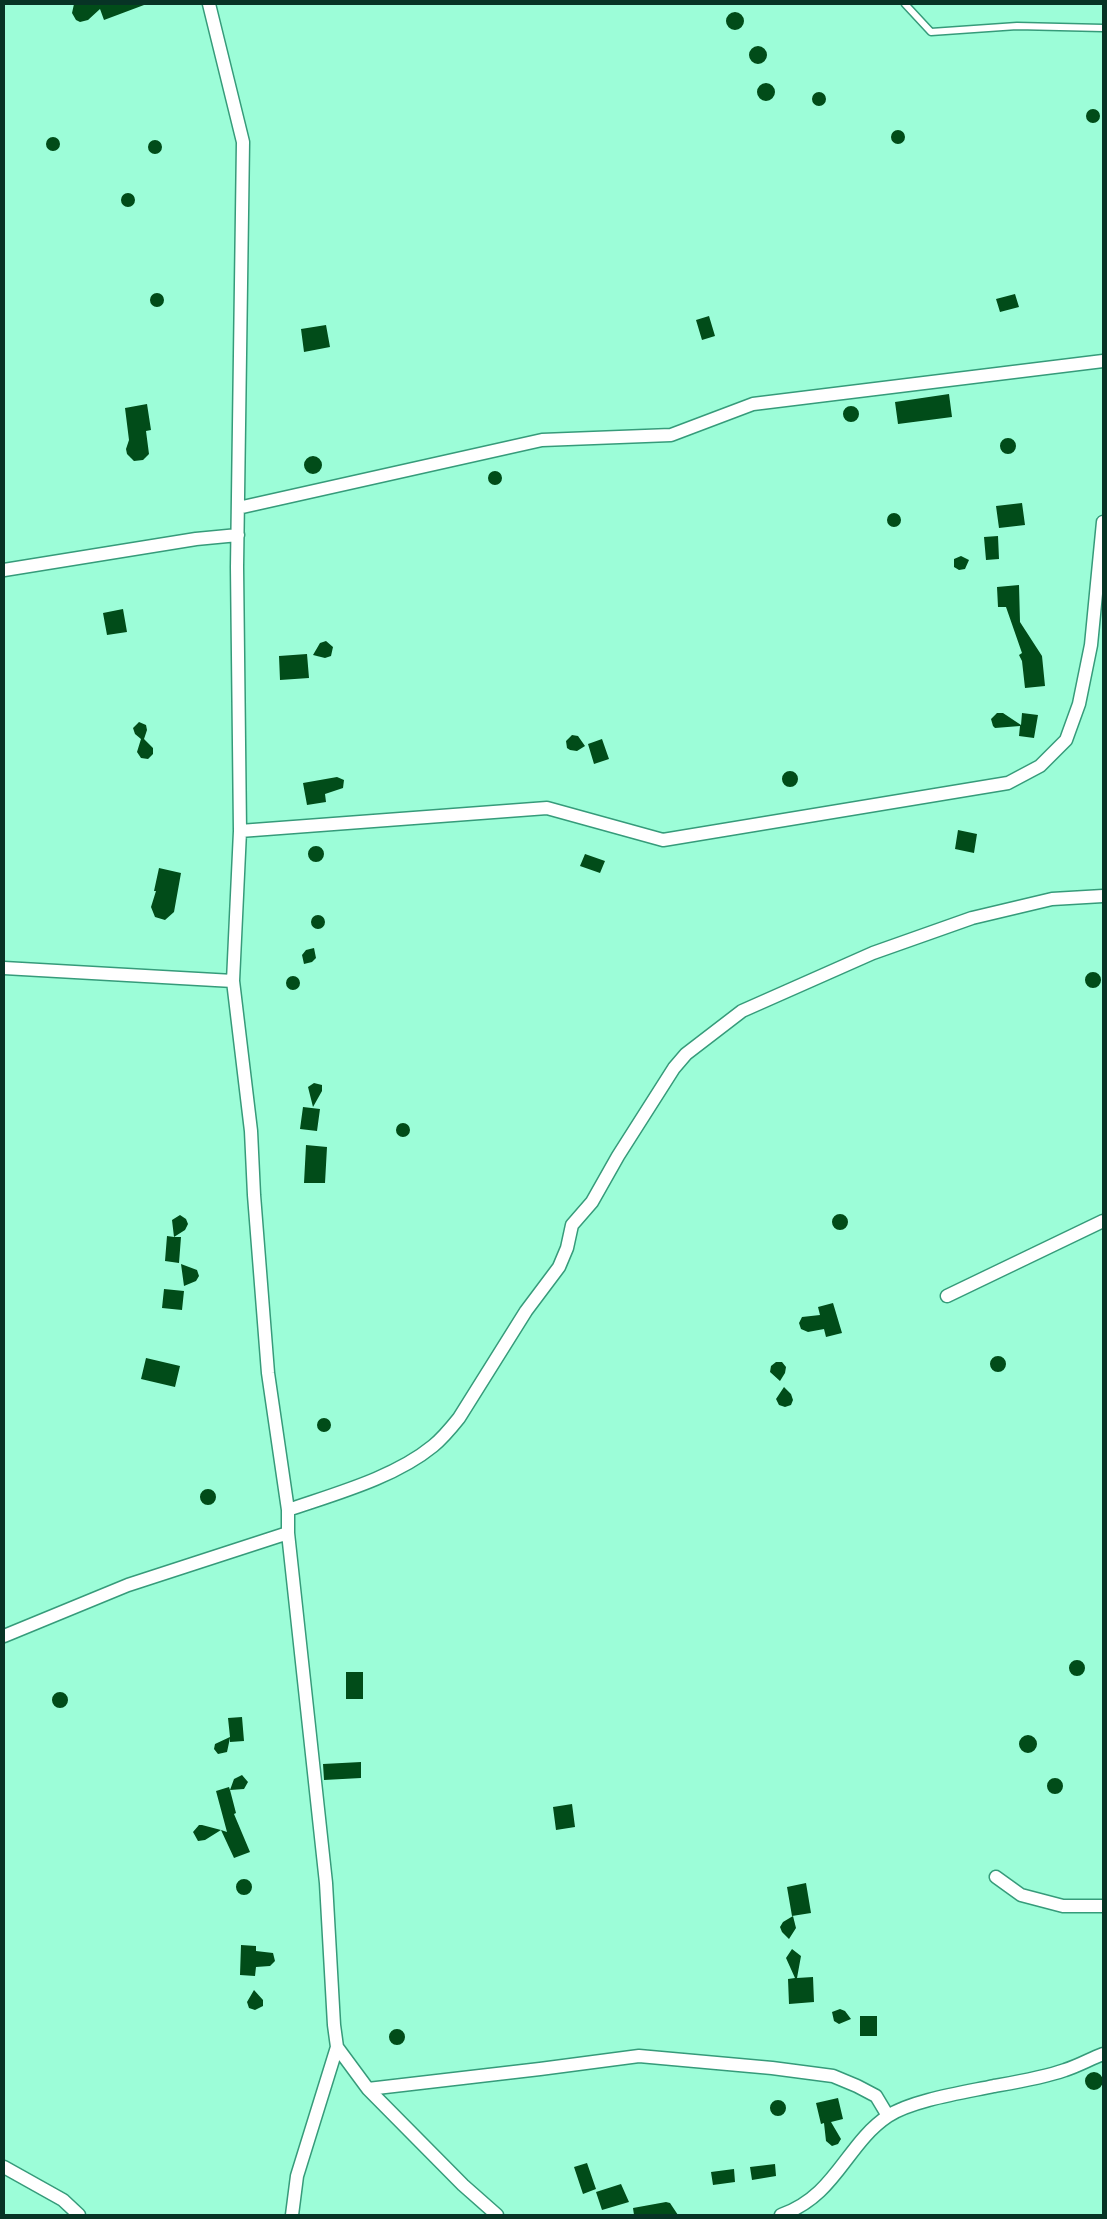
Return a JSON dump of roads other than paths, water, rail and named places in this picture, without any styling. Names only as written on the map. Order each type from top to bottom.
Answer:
[{"type":"street","points":[[209,4],[243,142],[238,508],[240,830],[233,981],[251,1131],[254,1196],[268,1373],[288,1510],[288,1533],[326,1883],[334,2025],[337,2047],[299,2168],[292,2215]]},
{"type":"street","points":[[238,508],[542,440],[671,435],[753,404],[1103,361]]},
{"type":"street","points":[[240,830],[547,808],[662,840],[1008,783],[1040,766],[1066,740],[1079,704],[1090,645],[1103,522]]},
{"type":"street","points":[[4,570],[196,539],[238,535]]},
{"type":"street","points":[[288,1510],[391,1471],[416,1458],[448,1432],[459,1418],[526,1311],[559,1267],[567,1248],[572,1225],[592,1202],[618,1156],[674,1068],[686,1054],[742,1011],[873,953],[972,918],[1052,899],[1103,896]]},
{"type":"street","points":[[4,968],[233,981]]},
{"type":"street","points":[[947,1296],[1103,1221]]},
{"type":"street","points":[[4,1636],[128,1585],[288,1533]]},
{"type":"street","points":[[996,1877],[1021,1895],[1062,1906],[1103,1906]]},
{"type":"street","points":[[337,2047],[368,2089],[463,2185],[497,2215]]},
{"type":"street","points":[[368,2089],[639,2056],[772,2068],[833,2076],[876,2096],[888,2116]]},
{"type":"street","points":[[781,2215],[799,2208],[811,2200],[840,2170],[867,2136],[888,2116],[913,2106],[961,2092],[1064,2070],[1103,2057]]},
{"type":"street","points":[[4,2167],[63,2200],[79,2215]]},
{"type":"lane","points":[[905,4],[931,32],[1016,26],[1103,28]]}]
